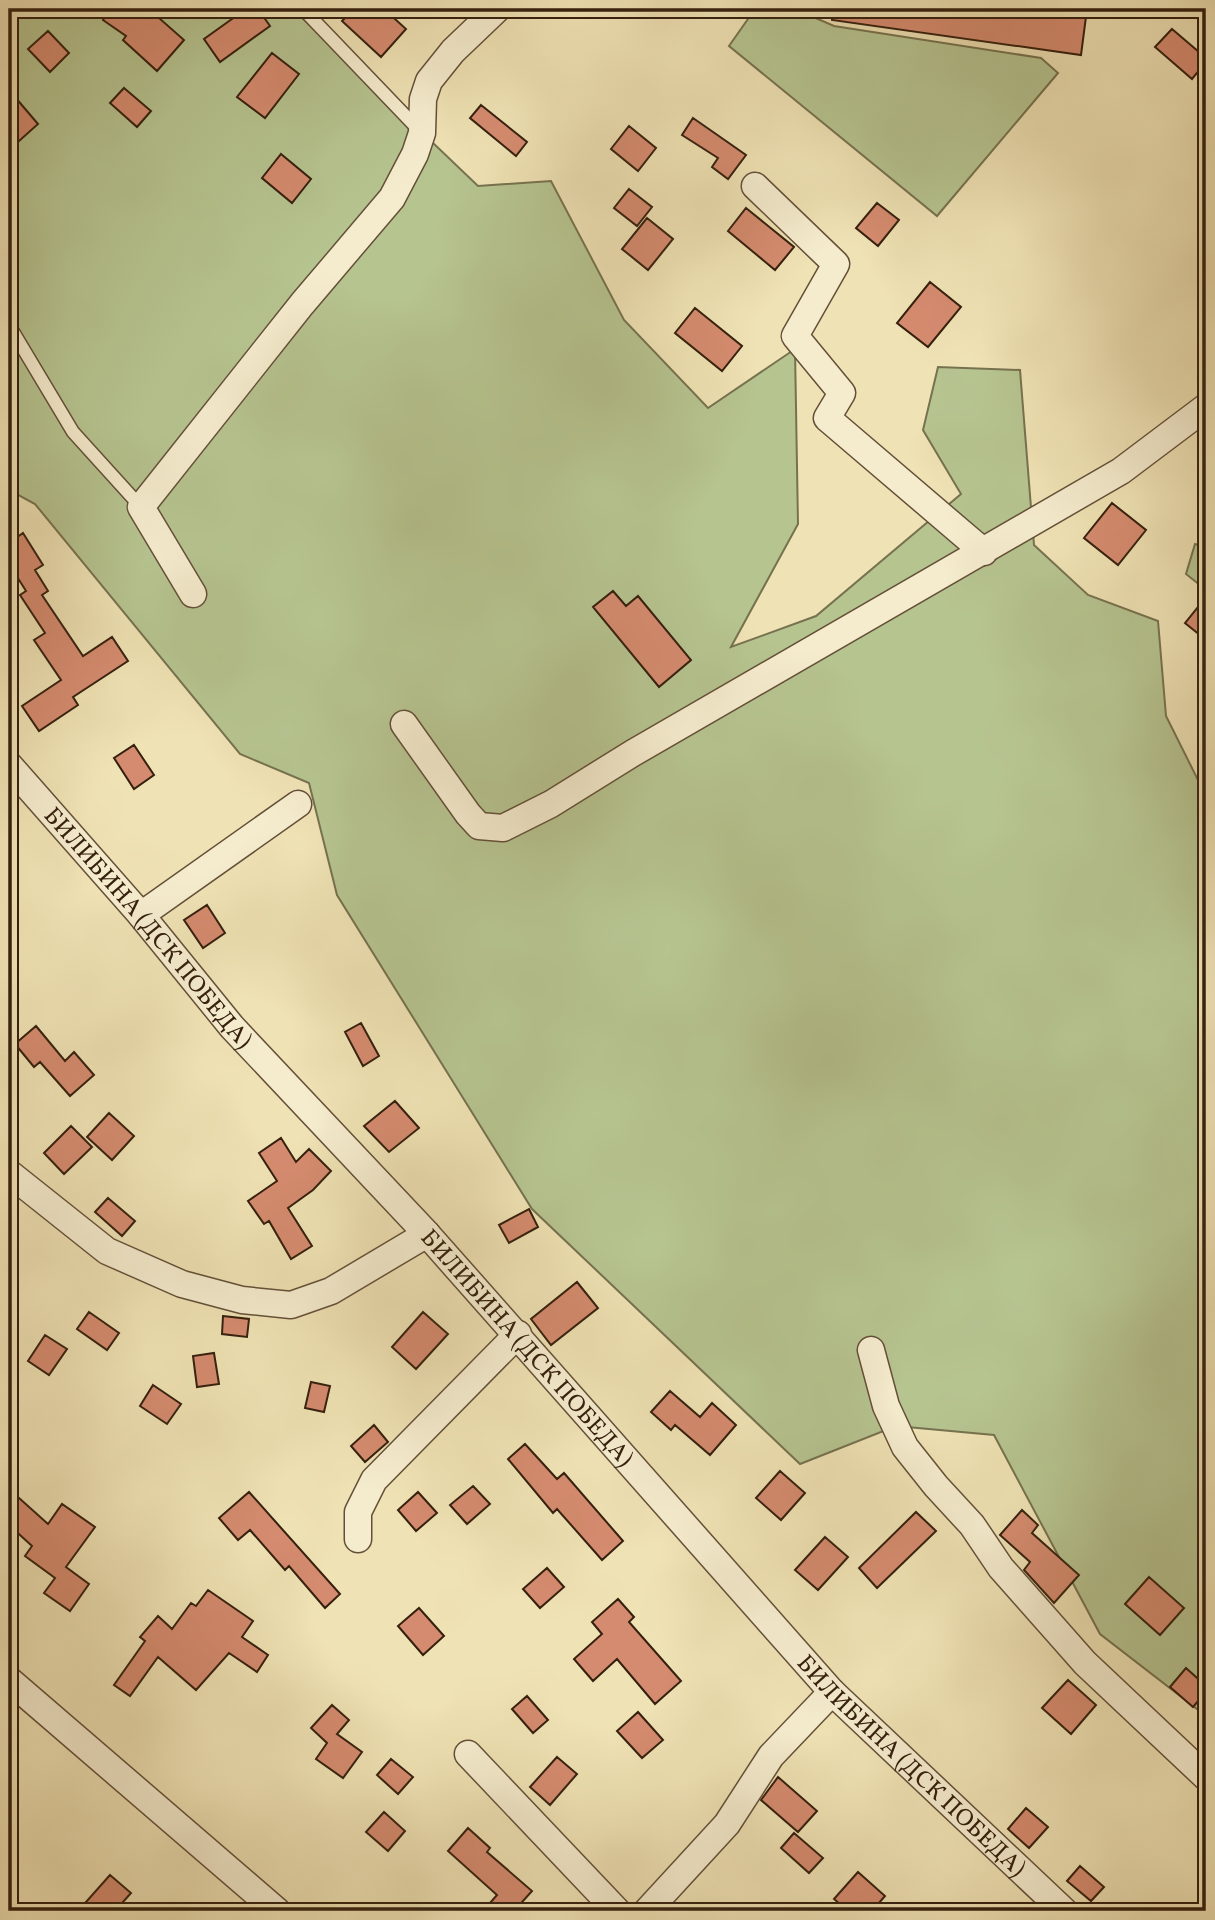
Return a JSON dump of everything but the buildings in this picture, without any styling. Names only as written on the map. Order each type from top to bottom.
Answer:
[{"type":"street","points":[[193,594],[141,506],[302,304],[393,198],[415,154],[422,133],[423,99],[429,81],[453,51],[497,9]]},
{"type":"street","points":[[755,186],[836,264],[795,336],[842,393],[827,418],[984,552]]},
{"type":"street","points":[[404,724],[479,826],[503,828],[551,804],[633,753],[1121,471],[1206,407]]},
{"type":"street","name":"БИЛИБИНА (ДСК ПОБЕДА)","points":[[9,765],[141,915],[232,1027],[518,1334],[832,1692],[1064,1911]]},
{"type":"street","points":[[141,915],[298,804]]},
{"type":"street","points":[[9,1172],[107,1251],[182,1284],[242,1300],[291,1305],[331,1291],[427,1234]]},
{"type":"street","points":[[358,1539],[358,1511],[374,1480],[518,1334]]},
{"type":"street","points":[[871,1350],[886,1406],[905,1447],[972,1525],[1001,1568],[1085,1663],[1206,1777]]},
{"type":"street","points":[[9,1680],[276,1911]]},
{"type":"street","points":[[647,1911],[727,1824],[771,1756],[832,1692]]},
{"type":"street","points":[[468,1754],[617,1911]]},
{"type":"lane","points":[[303,9],[422,133]]},
{"type":"lane","points":[[9,325],[73,432],[141,506]]},
{"type":"green space","points":[[9,9],[293,9],[478,186],[551,181],[624,320],[708,408],[795,349],[798,524],[731,647],[816,616],[961,494],[923,430],[938,367],[1020,370],[1034,545],[1088,595],[1158,621],[1166,716],[1202,788],[1206,846],[1206,1716],[1100,1634],[994,1435],[896,1426],[800,1464],[532,1209],[337,895],[309,783],[240,754],[35,504],[9,490]]},
{"type":"green space","points":[[755,9],[795,9],[834,26],[1041,58],[1058,73],[937,216],[729,46]]},
{"type":"green space","points":[[1195,544],[1206,547],[1206,590],[1186,574]]}]
